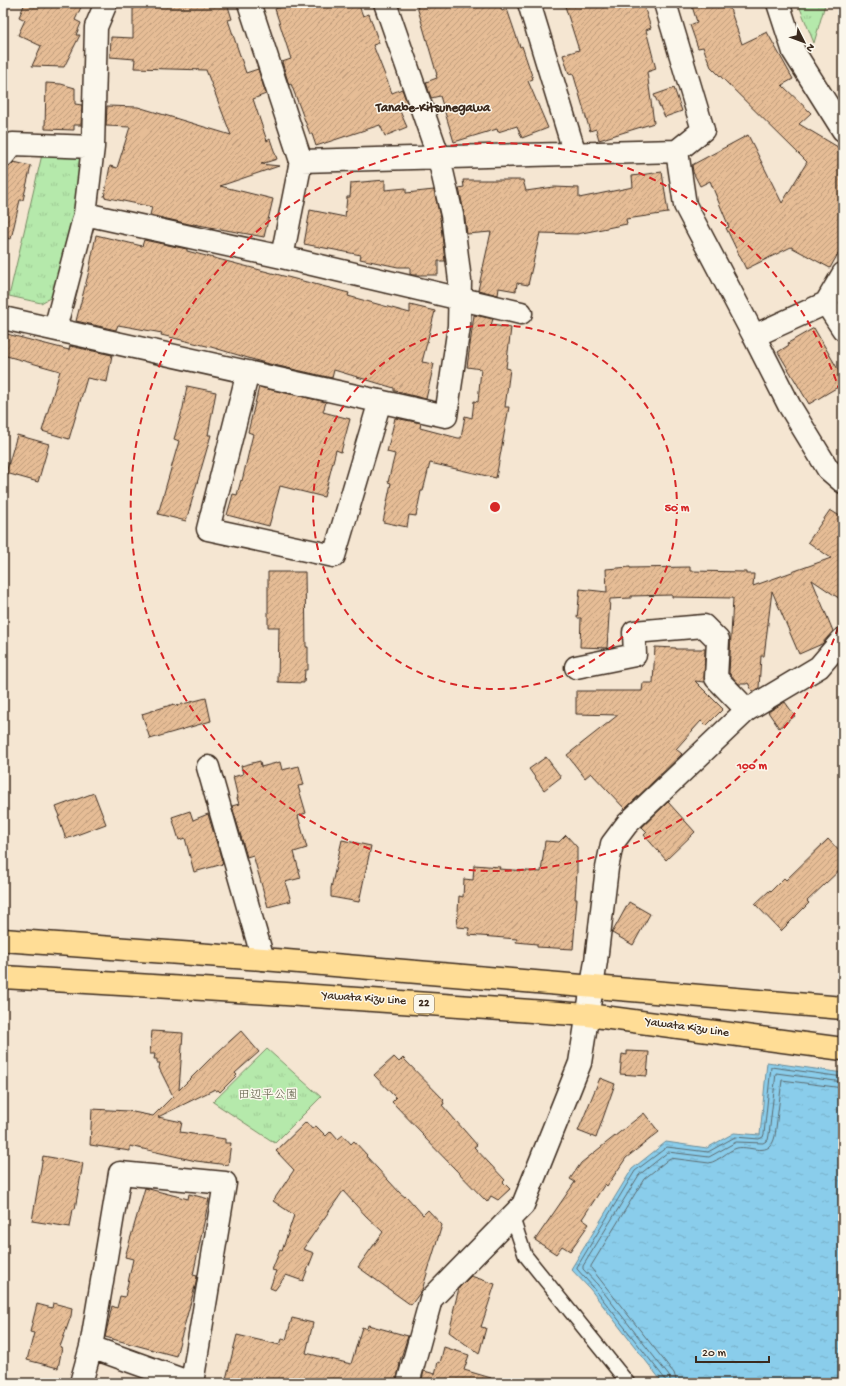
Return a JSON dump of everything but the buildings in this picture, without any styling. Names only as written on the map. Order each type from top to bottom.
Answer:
[{"type":"main road","points":[[3,940],[263,959],[843,1008]]},
{"type":"main road","name":"Yawata Kizu Line","points":[[3,977],[286,994],[588,1015],[843,1049]]},
{"type":"street","points":[[55,329],[85,214],[93,147],[96,27],[106,3]]},
{"type":"street","points":[[249,3],[301,161],[282,256]]},
{"type":"street","points":[[3,318],[446,416],[459,326],[460,281],[452,215],[439,158],[386,3]]},
{"type":"street","points":[[529,3],[575,154]]},
{"type":"street","points":[[301,161],[677,152],[703,130],[665,3]]},
{"type":"street","points":[[778,3],[794,52],[843,130]]},
{"type":"street","points":[[3,156],[13,144],[93,147]]},
{"type":"street","points":[[677,152],[684,205],[789,405],[828,469],[843,482]]},
{"type":"street","points":[[85,214],[282,256],[521,314]]},
{"type":"street","points":[[754,336],[826,303],[843,274]]},
{"type":"street","points":[[826,303],[843,329]]},
{"type":"street","points":[[248,372],[208,529],[334,556],[380,401]]},
{"type":"street","points":[[576,667],[634,655],[634,632],[704,626],[718,640],[716,678],[747,710]]},
{"type":"street","points":[[408,1383],[431,1299],[523,1205],[580,1063],[588,1015],[607,868],[612,844],[627,824],[747,710],[819,667],[843,639]]},
{"type":"street","points":[[208,767],[263,959]]},
{"type":"street","points":[[81,1383],[92,1347],[120,1173],[225,1183],[191,1383],[92,1347]]},
{"type":"lane","points":[[512,1216],[525,1255],[628,1383]]},
{"type":"green space","points":[[798,3],[826,3],[814,43]]},
{"type":"green space","points":[[44,146],[93,147],[66,289],[41,303],[9,296]]},
{"type":"green space","name":"田辺平公園","points":[[267,1049],[321,1097],[275,1143],[213,1102]]},
{"type":"water","points":[[767,1062],[843,1073],[843,1383],[663,1383],[590,1289],[571,1269],[632,1169],[666,1142],[707,1148],[734,1133],[760,1135]]},
{"type":"district","name":"Tanabe-Kitsunegawa","points":[[433,108]]}]
